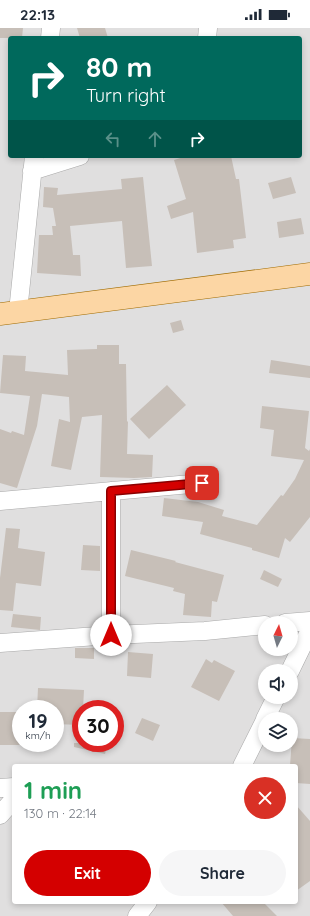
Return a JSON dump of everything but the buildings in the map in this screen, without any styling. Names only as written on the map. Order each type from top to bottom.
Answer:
[{"type":"main road","points":[[9,313],[310,274]]},
{"type":"street","points":[[9,313],[33,164],[68,158]]},
{"type":"street","points":[[0,500],[202,483]]},
{"type":"street","points":[[111,491],[111,635]]},
{"type":"street","points":[[298,622],[310,621]]},
{"type":"street","points":[[0,643],[111,635],[205,631],[258,626]]},
{"type":"street","points":[[293,664],[310,630]]},
{"type":"street","points":[[243,764],[258,733]]},
{"type":"street","points":[[0,788],[12,787]]},
{"type":"street","points":[[0,814],[12,801]]},
{"type":"street","points":[[137,916],[146,904]]},
{"type":"shaded area","points":[[0,28],[310,28],[310,916],[0,916]]},
{"type":"route","points":[[111,635],[111,491],[202,483]]}]
